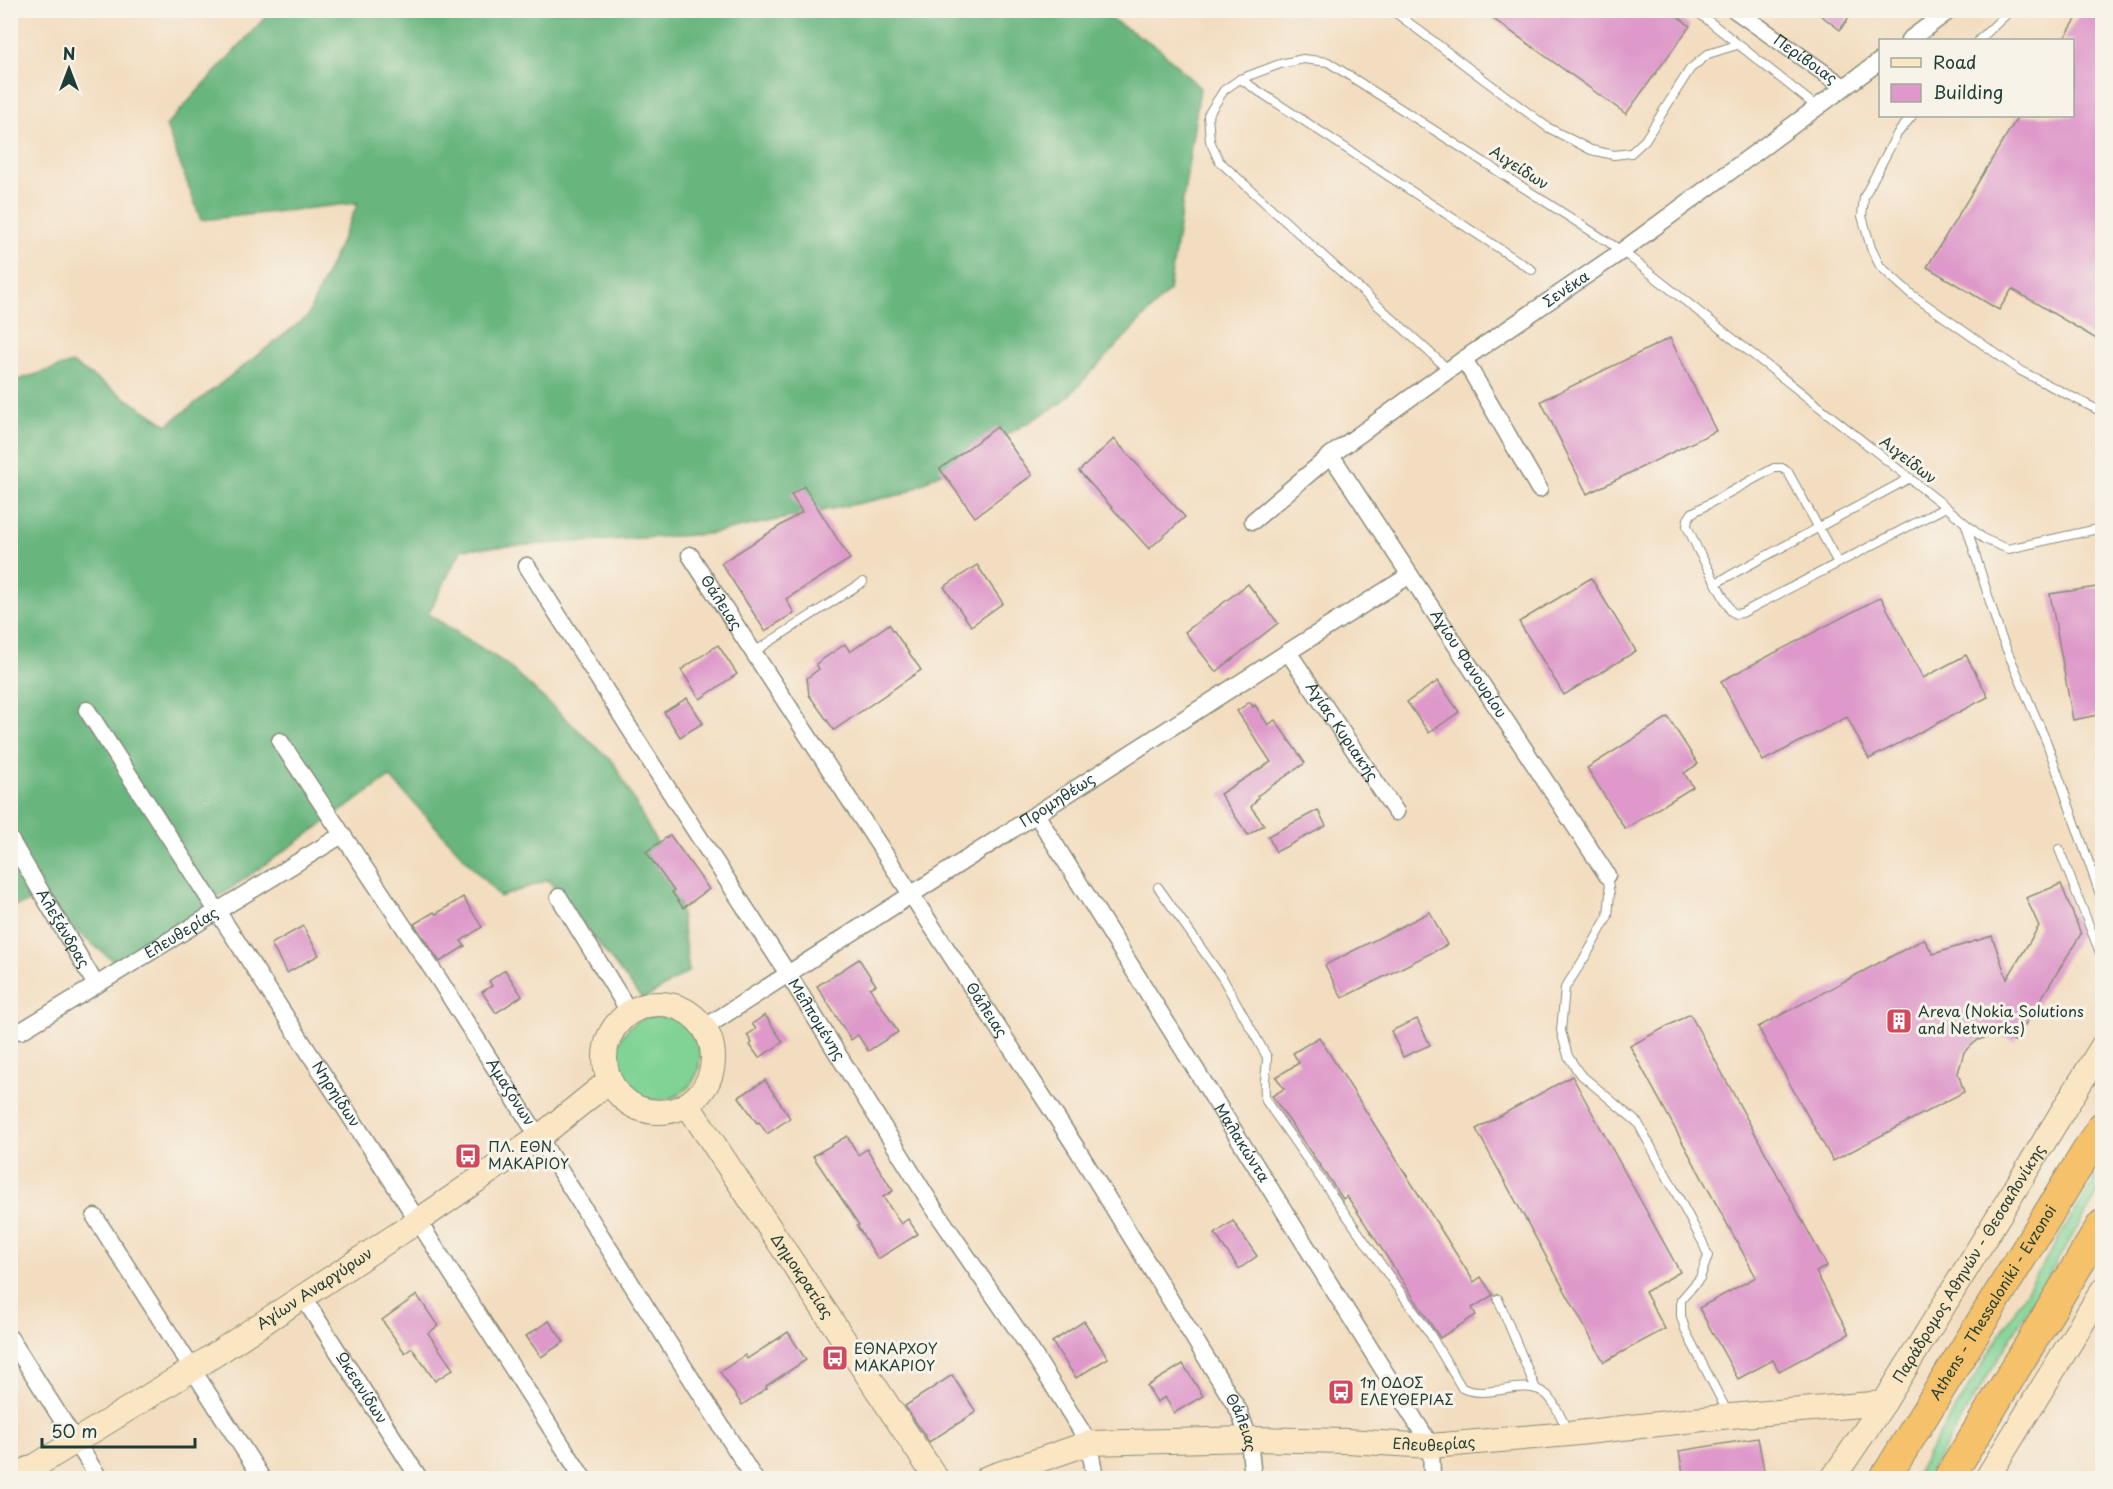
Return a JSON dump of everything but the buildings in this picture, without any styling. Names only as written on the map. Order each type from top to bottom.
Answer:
[{"type":"highway","name":"Athens - Thessaloniki - Evzonoi","points":[[1885,1479],[2103,1127]]},
{"type":"highway","points":[[1949,1479],[2103,1225]]},
{"type":"street","name":"Περίβοιας","points":[[1735,10],[1844,87]]},
{"type":"street","points":[[1909,39],[1950,10]]},
{"type":"street","name":"Σενέκα","points":[[1252,520],[1331,454],[1464,359],[1622,251],[1879,62]]},
{"type":"street","points":[[1464,359],[1539,489]]},
{"type":"street","name":"Αγίου Φανουρίου","points":[[1331,454],[1607,875]]},
{"type":"street","name":"Θάλειας","points":[[690,555],[1077,1149],[1239,1411],[1249,1439],[1253,1479]]},
{"type":"street","name":"Μελπομένης","points":[[527,566],[658,775],[788,974],[933,1207],[1027,1344],[1089,1443],[1095,1479]]},
{"type":"street","name":"Προμηθέως","points":[[704,1028],[1410,575]]},
{"type":"street","name":"Αγίας Κυριακής","points":[[1288,652],[1396,812]]},
{"type":"street","name":"Νηρηίδων","points":[[87,710],[583,1479]]},
{"type":"street","name":"Αμαζόνων","points":[[280,741],[440,981],[754,1479]]},
{"type":"street","name":"Μαλακώντα","points":[[1036,814],[1431,1446]]},
{"type":"street","name":"Ελευθερίας","points":[[21,1031],[342,835]]},
{"type":"street","name":"Αλεξάνδρας","points":[[10,838],[96,985]]},
{"type":"street","points":[[559,897],[630,1013]]},
{"type":"street","points":[[658,1004],[676,1007],[693,1015],[704,1028],[712,1045],[713,1063],[709,1080],[699,1095],[687,1104],[668,1112],[650,1112],[633,1107],[619,1096],[609,1081],[605,1060],[606,1044],[614,1027],[630,1013],[641,1007],[658,1004]]},
{"type":"street","name":"Παράδρομος Αθηνών - Θεσσαλονίκης","points":[[1833,1479],[1884,1403],[2103,1047]]},
{"type":"street","name":"Αγίων Αναργύρων","points":[[10,1479],[193,1369],[303,1298],[538,1138],[609,1081]]},
{"type":"street","name":"Δημοκρατίας","points":[[687,1104],[936,1479]]},
{"type":"street","points":[[95,1217],[261,1479]]},
{"type":"street","points":[[1987,1479],[2103,1291]]},
{"type":"street","name":"Ωκεανίδων","points":[[303,1298],[419,1479]]},
{"type":"street","points":[[10,1338],[99,1479]]},
{"type":"street","name":"Ελευθερίας","points":[[987,1479],[1089,1443],[1249,1439],[1431,1446],[1884,1403]]},
{"type":"street","points":[[1431,1446],[1432,1479]]},
{"type":"lane","points":[[1392,10],[1547,127],[1591,150],[1614,155],[1631,153],[1645,140],[1690,69],[1708,54],[1737,45]]},
{"type":"lane","points":[[1695,10],[1817,106]]},
{"type":"lane","points":[[1980,39],[2011,10]]},
{"type":"lane","name":"Αιγείδων","points":[[1449,370],[1219,161],[1210,141],[1208,115],[1224,90],[1240,79],[1280,64],[1303,59],[1328,62],[1622,251],[1984,539],[2008,549],[2103,528]]},
{"type":"lane","points":[[1240,79],[1532,270]]},
{"type":"lane","points":[[1911,117],[1897,134],[1864,197],[1862,216],[1871,248],[1880,266],[1911,294],[2021,371],[2103,412]]},
{"type":"lane","points":[[1838,563],[1788,472],[1782,468],[1774,468],[1692,513],[1688,519],[1687,526],[1698,550],[1731,611],[1736,614],[1838,563],[1946,507]]},
{"type":"lane","points":[[1716,582],[1910,478]]},
{"type":"lane","points":[[1966,524],[2000,634],[2047,743],[2103,900]]},
{"type":"lane","points":[[754,652],[863,582]]},
{"type":"lane","points":[[2059,849],[2103,958]]},
{"type":"lane","points":[[1607,875],[1610,894],[1608,916],[1587,954],[1564,988],[1560,1031],[1568,1056],[1579,1073],[1638,1124],[1702,1241],[1708,1256],[1700,1278],[1682,1300],[1681,1316],[1686,1332],[1730,1416]]},
{"type":"lane","points":[[1158,887],[1223,979],[1267,1058],[1263,1091],[1266,1101],[1430,1334],[1462,1388],[1478,1393],[1536,1389],[1549,1396],[1569,1434]]},
{"type":"lane","points":[[1498,1299],[1536,1389]]},
{"type":"green space","points":[[271,11],[1098,11],[1159,48],[1200,88],[1169,291],[1062,403],[904,494],[709,534],[462,549],[428,614],[505,663],[614,763],[669,866],[678,894],[689,971],[643,1000],[548,880],[500,897],[390,777],[120,966],[37,900],[11,907],[11,382],[72,363],[167,425],[307,317],[358,203],[201,220],[166,126]]},
{"type":"green space","points":[[658,1016],[674,1019],[688,1028],[697,1042],[700,1058],[697,1074],[688,1088],[674,1097],[658,1100],[642,1097],[628,1088],[619,1074],[616,1058],[619,1042],[628,1028],[642,1019]]},
{"type":"green space","points":[[2102,1167],[2102,1187],[1926,1478],[1913,1478]]},
{"type":"place","name":"Areva (Nokia Solutions and Networks)","points":[[1899,1021]]},
{"type":"place","name":"ΠΛ. ΕΘΝ. ΜΑΚΑΡΙΟΥ","points":[[468,1156]]},
{"type":"place","name":"ΕΘΝΑΡΧΟΥ ΜΑΚΑΡΙΟΥ","points":[[835,1358]]},
{"type":"place","name":"1η ΟΔΟΣ ΕΛΕΥΘΕΡΙΑΣ","points":[[1341,1392]]}]
